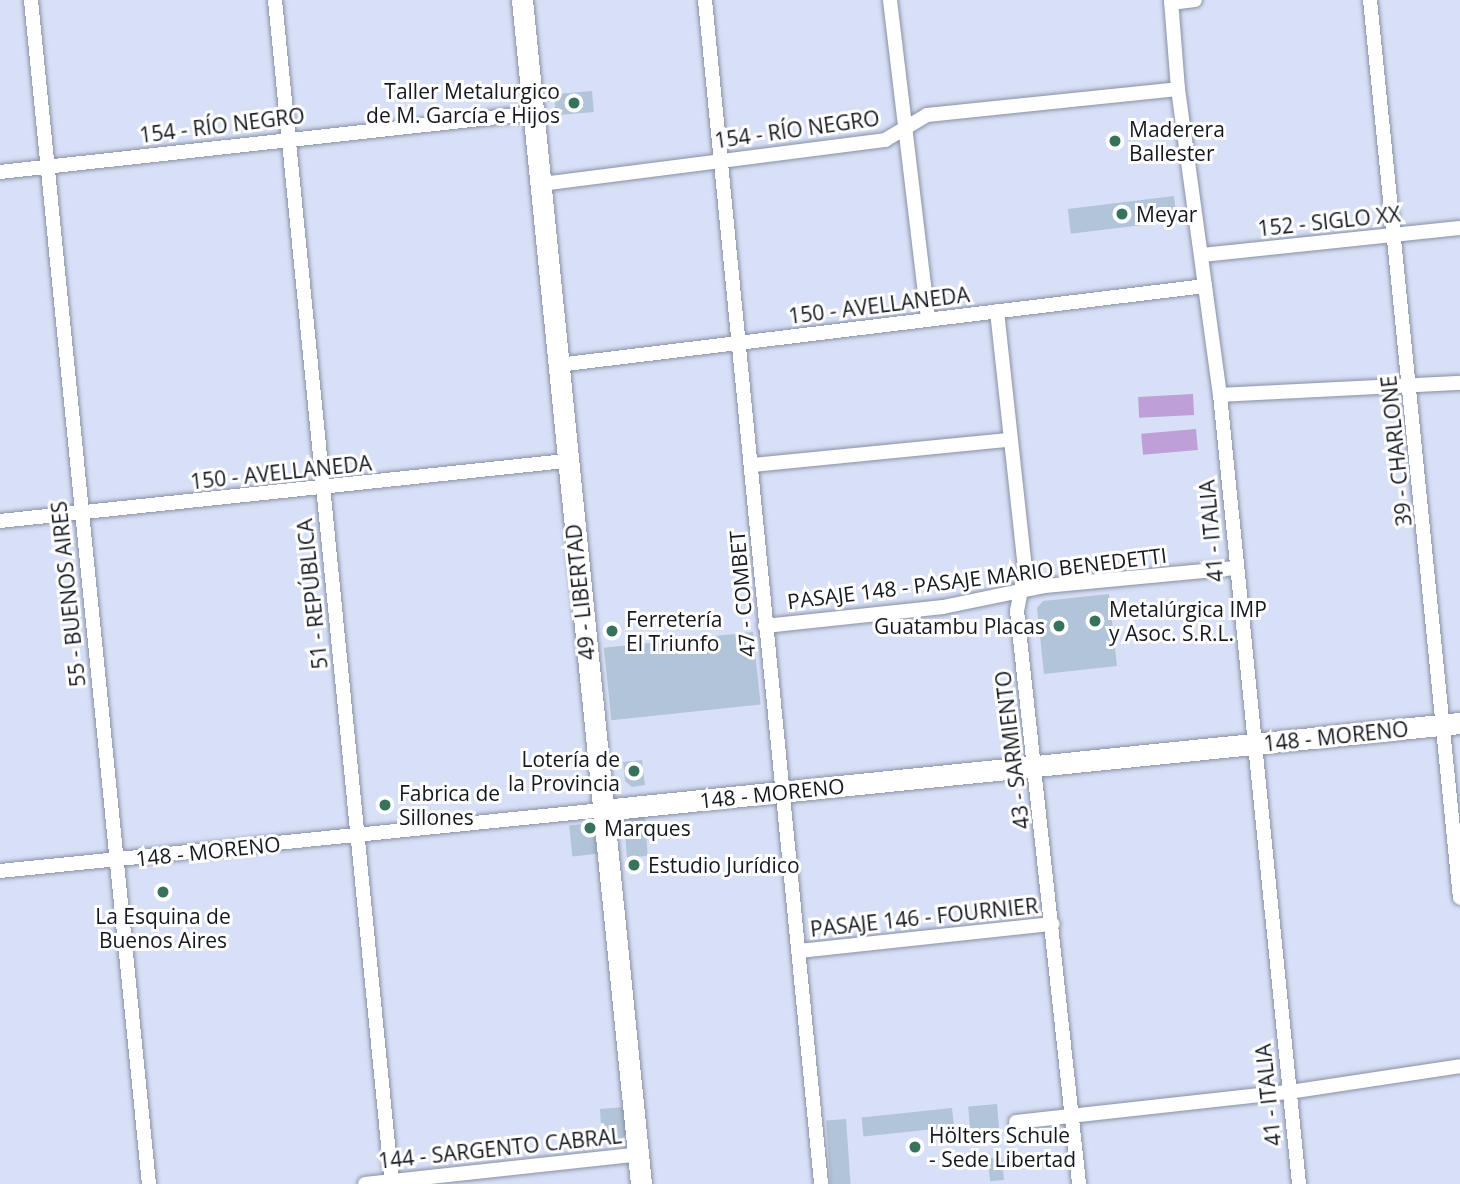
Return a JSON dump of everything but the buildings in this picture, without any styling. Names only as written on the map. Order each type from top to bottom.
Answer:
[{"type":"street","name":"55 - BUENOS AIRES","points":[[31,0],[149,1184]]},
{"type":"street","name":"51 - REPÚBLICA","points":[[275,0],[392,1183]]},
{"type":"street","name":"49 - LIBERTAD","points":[[522,0],[565,461],[641,1184]]},
{"type":"street","name":"47 - COMBET","points":[[705,0],[821,1184]]},
{"type":"street","points":[[891,0],[928,320]]},
{"type":"street","points":[[1171,1],[1195,0]]},
{"type":"street","name":"39 - CHARLONE","points":[[1370,0],[1394,236],[1451,724],[1460,898]]},
{"type":"street","name":"41 - ITALIA","points":[[1171,1],[1178,89],[1220,395],[1299,1184]]},
{"type":"street","name":"154 - RÍO NEGRO","points":[[541,184],[885,140],[927,115],[1178,89]]},
{"type":"street","name":"154 - RÍO NEGRO","points":[[0,172],[287,138],[534,113]]},
{"type":"street","name":"152 - SIGLO XX","points":[[1202,255],[1460,228]]},
{"type":"street","name":"150 - AVELLANEDA","points":[[558,365],[1205,286]]},
{"type":"street","name":"43 - SARMIENTO","points":[[998,311],[1009,440],[1025,569],[1017,611],[1053,924],[1079,1184]]},
{"type":"street","points":[[1220,395],[1460,383]]},
{"type":"street","points":[[752,465],[1009,440]]},
{"type":"street","name":"150 - AVELLANEDA","points":[[0,521],[322,489],[565,461]]},
{"type":"street","name":"PASAJE 148 - PASAJE MARIO BENEDETTI","points":[[765,626],[943,607],[1021,590],[1236,568]]},
{"type":"street","name":"148 - MORENO","points":[[0,872],[1451,724]]},
{"type":"street","name":"PASAJE 146 - FOURNIER","points":[[799,951],[1053,924]]},
{"type":"street","points":[[1016,1122],[1073,1118],[1289,1092],[1460,1066]]},
{"type":"street","name":"144 - SARGENTO CABRAL","points":[[365,1184],[639,1154]]},
{"type":"shaded area","points":[[1193,394],[1194,415],[1139,418],[1138,397]]},
{"type":"shaded area","points":[[1196,429],[1198,450],[1143,455],[1141,434]]},
{"type":"place","name":"Taller Metalurgico de M. García e Hijos","points":[[574,103]]},
{"type":"place","name":"Maderera Ballester","points":[[1115,141]]},
{"type":"place","name":"Meyar","points":[[1122,214]]},
{"type":"place","name":"Metalúrgica IMP y Asoc. S.R.L.","points":[[1095,621]]},
{"type":"place","name":"Guatambu Placas","points":[[1059,626]]},
{"type":"place","name":"Ferretería El Triunfo","points":[[612,631]]},
{"type":"place","name":"Lotería de la Provincia","points":[[634,771]]},
{"type":"place","name":"Fabrica de Sillones","points":[[385,805]]},
{"type":"place","name":"Marques","points":[[590,828]]},
{"type":"place","name":"Estudio Jurídico","points":[[634,865]]},
{"type":"place","name":"La Esquina de Buenos Aires","points":[[163,892]]},
{"type":"place","name":"Hölters Schule - Sede Libertad","points":[[915,1147]]}]
